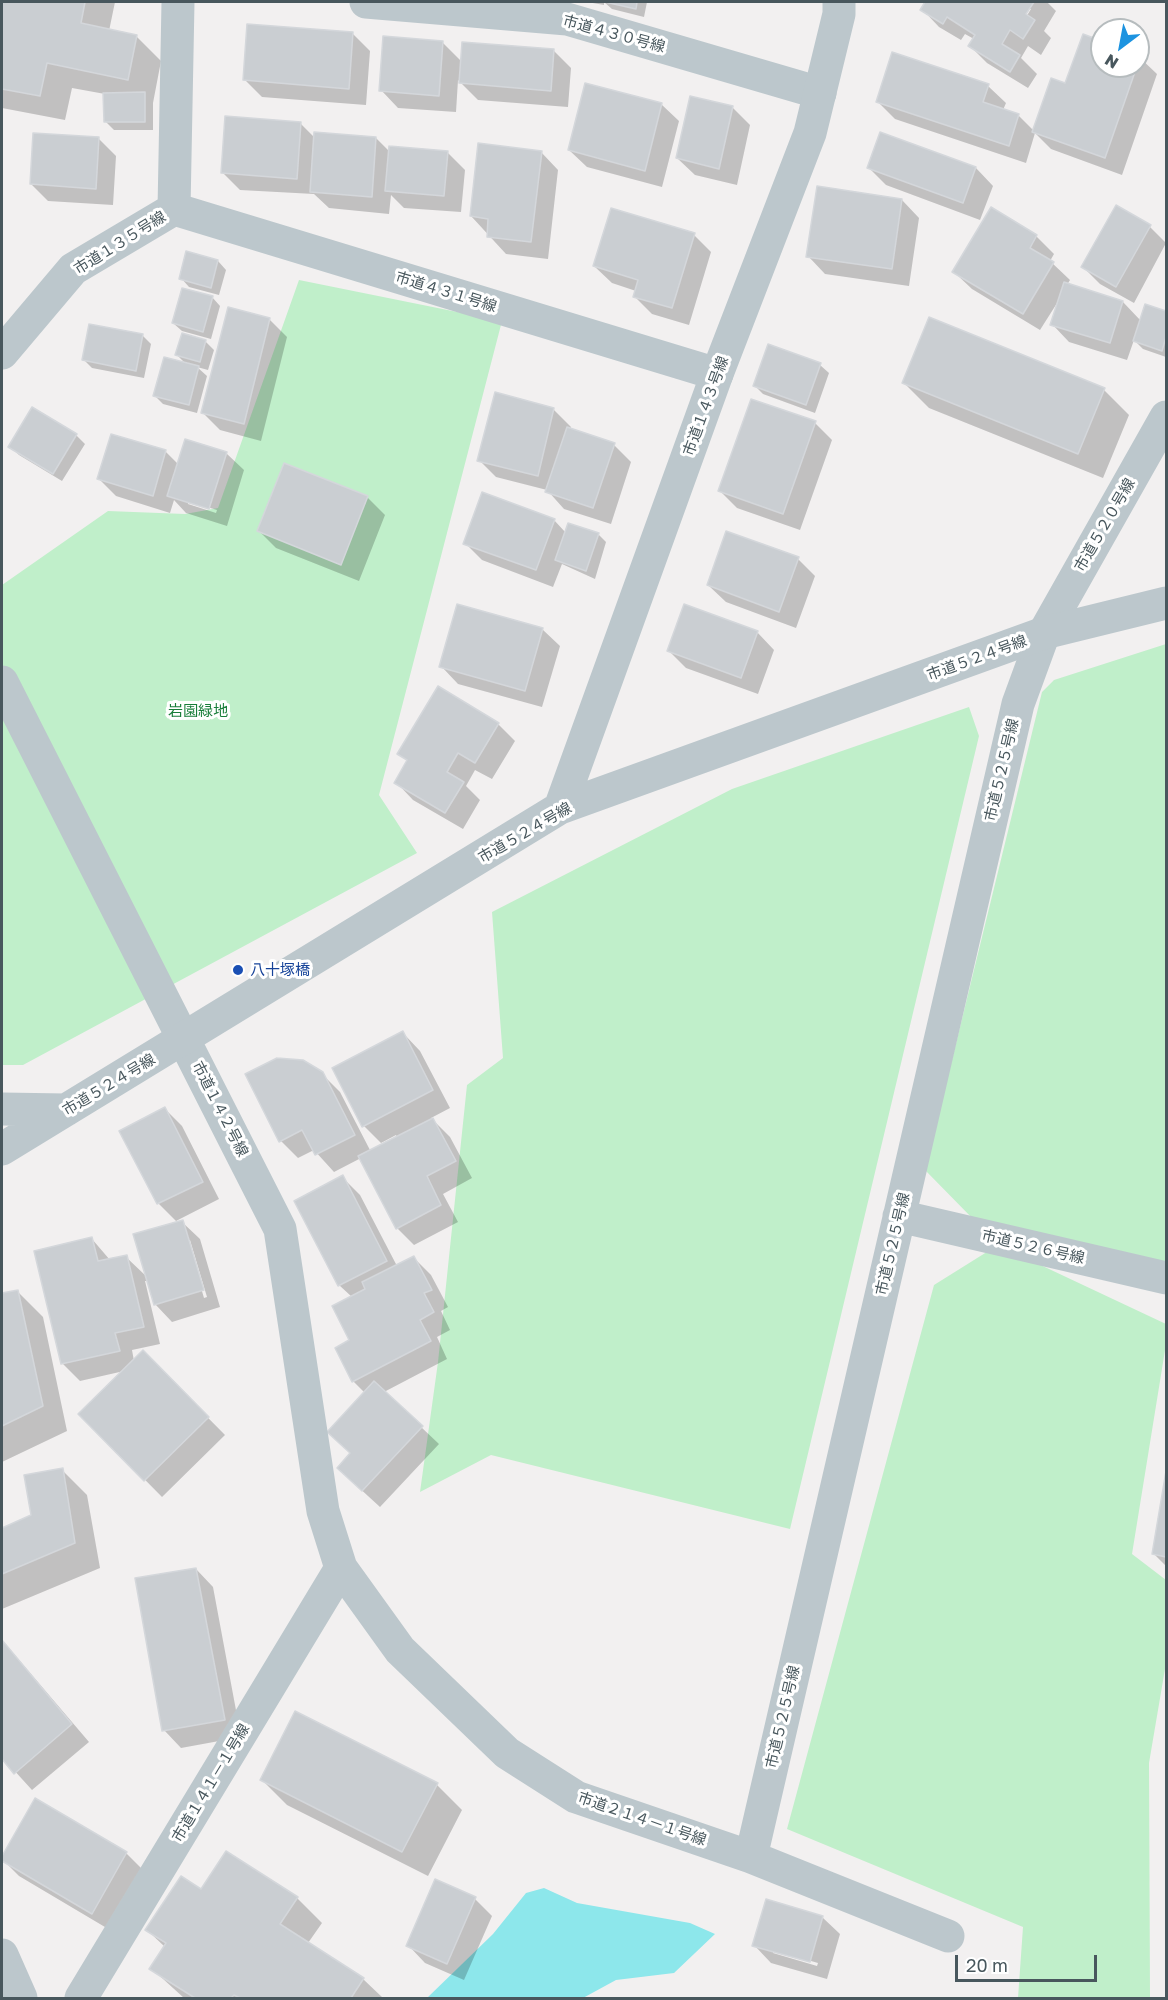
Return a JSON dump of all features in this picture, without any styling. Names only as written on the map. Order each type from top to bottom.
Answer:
[{"type":"street","name":"市道１３５号線","points":[[2,353],[73,269],[174,209],[178,2]]},
{"type":"street","name":"市道４３０号線","points":[[366,2],[567,19],[820,93]]},
{"type":"street","name":"市道１４３号線","points":[[560,808],[717,374],[810,133],[839,14],[839,2]]},
{"type":"street","name":"市道４３１号線","points":[[174,209],[717,374]]},
{"type":"street","name":"市道５２０号線","points":[[1044,633],[1167,417]]},
{"type":"street","name":"市道５２４号線","points":[[2,1149],[185,1040],[560,808],[1044,633],[1167,603]]},
{"type":"street","name":"市道５２５号線","points":[[751,1857],[1018,704],[1044,633]]},
{"type":"street","name":"市道１４２号線","points":[[2,682],[280,1229],[323,1511],[341,1568]]},
{"type":"street","points":[[2,1109],[66,1110]]},
{"type":"street","name":"市道５２６号線","points":[[899,1216],[1167,1278]]},
{"type":"street","name":"市道２１４－１号線","points":[[341,1568],[400,1650],[507,1753],[576,1797],[751,1857],[948,1936]]},
{"type":"street","name":"市道１４１－１号線","points":[[81,1998],[341,1568]]},
{"type":"street","points":[[2,1956],[21,1998]]},
{"type":"green space","name":"岩園緑地","points":[[299,280],[502,321],[379,795],[417,853],[23,1065],[2,1065],[2,585],[108,511],[185,514],[218,508]]},
{"type":"green space","points":[[1166,644],[1166,1263],[974,1220],[925,1170],[1042,692],[1054,680]]},
{"type":"green space","points":[[969,707],[979,736],[790,1529],[491,1455],[420,1492],[438,1362],[467,1085],[503,1058],[492,912],[732,789]]},
{"type":"green space","points":[[998,1245],[1166,1324],[1166,1344],[1132,1554],[1166,1580],[1166,1663],[1149,1763],[1150,1998],[1018,1998],[1023,1927],[787,1829],[934,1285]]},
{"type":"water","points":[[544,1888],[577,1903],[690,1923],[715,1934],[674,1973],[616,1980],[583,1998],[427,1998],[493,1934],[526,1893]]},
{"type":"building","points":[[2,2],[85,2],[81,23],[137,35],[128,80],[47,63],[40,96],[2,89]]},
{"type":"building","points":[[605,2],[637,2],[636,9]]},
{"type":"building","points":[[925,2],[1034,2],[1026,14],[1035,20],[1023,39],[1010,30],[1002,44],[1020,55],[1010,72],[968,46],[975,35],[947,17],[943,24],[920,10]]},
{"type":"building","points":[[247,24],[353,32],[349,89],[243,80]]},
{"type":"building","points":[[1083,34],[1090,37],[1090,78],[1133,78],[1105,158],[1032,132],[1051,78],[1065,83]]},
{"type":"building","points":[[383,36],[443,41],[439,96],[379,91]]},
{"type":"building","points":[[462,42],[554,49],[551,91],[459,83]]},
{"type":"building","points":[[892,52],[989,84],[983,102],[1019,114],[1009,146],[876,102]]},
{"type":"building","points":[[585,83],[662,103],[645,171],[568,150]]},
{"type":"building","points":[[145,92],[145,122],[104,122],[103,93]]},
{"type":"building","points":[[690,96],[733,106],[719,169],[676,158]]},
{"type":"building","points":[[225,116],[301,122],[297,179],[221,173]]},
{"type":"building","points":[[314,132],[376,137],[372,197],[310,192]]},
{"type":"building","points":[[880,132],[976,167],[963,203],[867,168]]},
{"type":"building","points":[[33,133],[99,137],[96,189],[30,184]]},
{"type":"building","points":[[478,143],[542,151],[531,242],[487,237],[488,219],[470,216]]},
{"type":"building","points":[[389,146],[448,151],[444,196],[385,191]]},
{"type":"building","points":[[817,186],[902,199],[892,269],[806,257]]},
{"type":"building","points":[[1116,205],[1151,225],[1116,287],[1081,267]]},
{"type":"building","points":[[991,207],[1037,235],[1030,248],[1054,262],[1023,314],[952,272]]},
{"type":"building","points":[[611,208],[695,233],[672,308],[633,297],[638,280],[593,266]]},
{"type":"building","points":[[186,251],[218,260],[211,288],[179,279]]},
{"type":"building","points":[[1064,282],[1123,301],[1110,343],[1050,325]]},
{"type":"building","points":[[182,288],[213,296],[203,332],[172,323]]},
{"type":"building","points":[[1145,304],[1166,311],[1166,337],[1162,351],[1133,341]]},
{"type":"building","points":[[228,307],[270,318],[244,424],[201,413]]},
{"type":"building","points":[[929,317],[1105,388],[1078,454],[902,383]]},
{"type":"building","points":[[89,324],[143,334],[136,371],[82,360]]},
{"type":"building","points":[[182,333],[206,340],[200,362],[175,355]]},
{"type":"building","points":[[768,344],[821,363],[806,405],[753,386]]},
{"type":"building","points":[[164,357],[199,366],[189,405],[153,396]]},
{"type":"building","points":[[495,392],[554,408],[538,476],[477,461]]},
{"type":"building","points":[[751,399],[816,421],[783,514],[718,491]]},
{"type":"building","points":[[32,407],[77,434],[53,474],[8,447]]},
{"type":"building","points":[[567,427],[615,443],[593,508],[545,492]]},
{"type":"building","points":[[111,434],[166,450],[153,496],[97,479]]},
{"type":"building","points":[[185,439],[227,452],[209,509],[167,496]]},
{"type":"building","points":[[284,463],[368,496],[341,565],[257,531]]},
{"type":"building","points":[[482,492],[555,519],[536,570],[463,544]]},
{"type":"building","points":[[568,523],[599,533],[586,571],[555,560]]},
{"type":"building","points":[[726,531],[799,557],[779,612],[707,585]]},
{"type":"building","points":[[457,604],[543,628],[525,691],[439,667]]},
{"type":"building","points":[[684,604],[758,631],[741,678],[667,651]]},
{"type":"building","points":[[438,686],[499,723],[475,763],[458,753],[447,772],[464,782],[445,813],[394,783],[407,760],[397,754]]},
{"type":"building","points":[[403,1031],[433,1090],[362,1127],[332,1068]]},
{"type":"building","points":[[277,1058],[303,1060],[323,1072],[355,1135],[315,1155],[302,1130],[279,1142],[245,1074]]},
{"type":"building","points":[[165,1107],[203,1182],[157,1204],[119,1131]]},
{"type":"building","points":[[433,1118],[456,1161],[427,1176],[441,1205],[396,1229],[358,1156]]},
{"type":"building","points":[[343,1175],[387,1261],[338,1286],[294,1201]]},
{"type":"building","points":[[183,1220],[204,1290],[154,1305],[133,1234]]},
{"type":"building","points":[[92,1237],[98,1261],[127,1255],[144,1327],[115,1333],[120,1351],[61,1364],[34,1251]]},
{"type":"building","points":[[414,1256],[432,1290],[424,1293],[434,1312],[420,1320],[431,1341],[352,1382],[335,1348],[349,1340],[332,1306],[365,1289],[362,1282]]},
{"type":"building","points":[[18,1290],[43,1406],[2,1426],[2,1293]]},
{"type":"building","points":[[143,1350],[209,1417],[144,1481],[78,1414]]},
{"type":"building","points":[[374,1381],[423,1426],[362,1491],[337,1468],[350,1453],[327,1432]]},
{"type":"building","points":[[63,1468],[75,1543],[2,1574],[2,1528],[31,1515],[24,1475]]},
{"type":"building","points":[[1166,1471],[1166,1557],[1152,1554]]},
{"type":"building","points":[[196,1568],[225,1720],[162,1731],[135,1578]]},
{"type":"building","points":[[2,1640],[72,1724],[14,1774],[2,1759]]},
{"type":"building","points":[[295,1711],[438,1783],[402,1852],[260,1780]]},
{"type":"building","points":[[35,1798],[127,1852],[92,1914],[2,1861],[2,1856]]},
{"type":"building","points":[[226,1851],[298,1897],[280,1924],[364,1978],[351,1998],[240,1998],[234,1995],[231,1998],[195,1998],[149,1969],[166,1943],[145,1930],[181,1876],[201,1889]]},
{"type":"building","points":[[435,1879],[476,1897],[447,1964],[406,1946]]},
{"type":"building","points":[[766,1899],[823,1916],[810,1962],[752,1946]]},
{"type":"place","name":"八十塚橋","points":[[238,970]]}]
